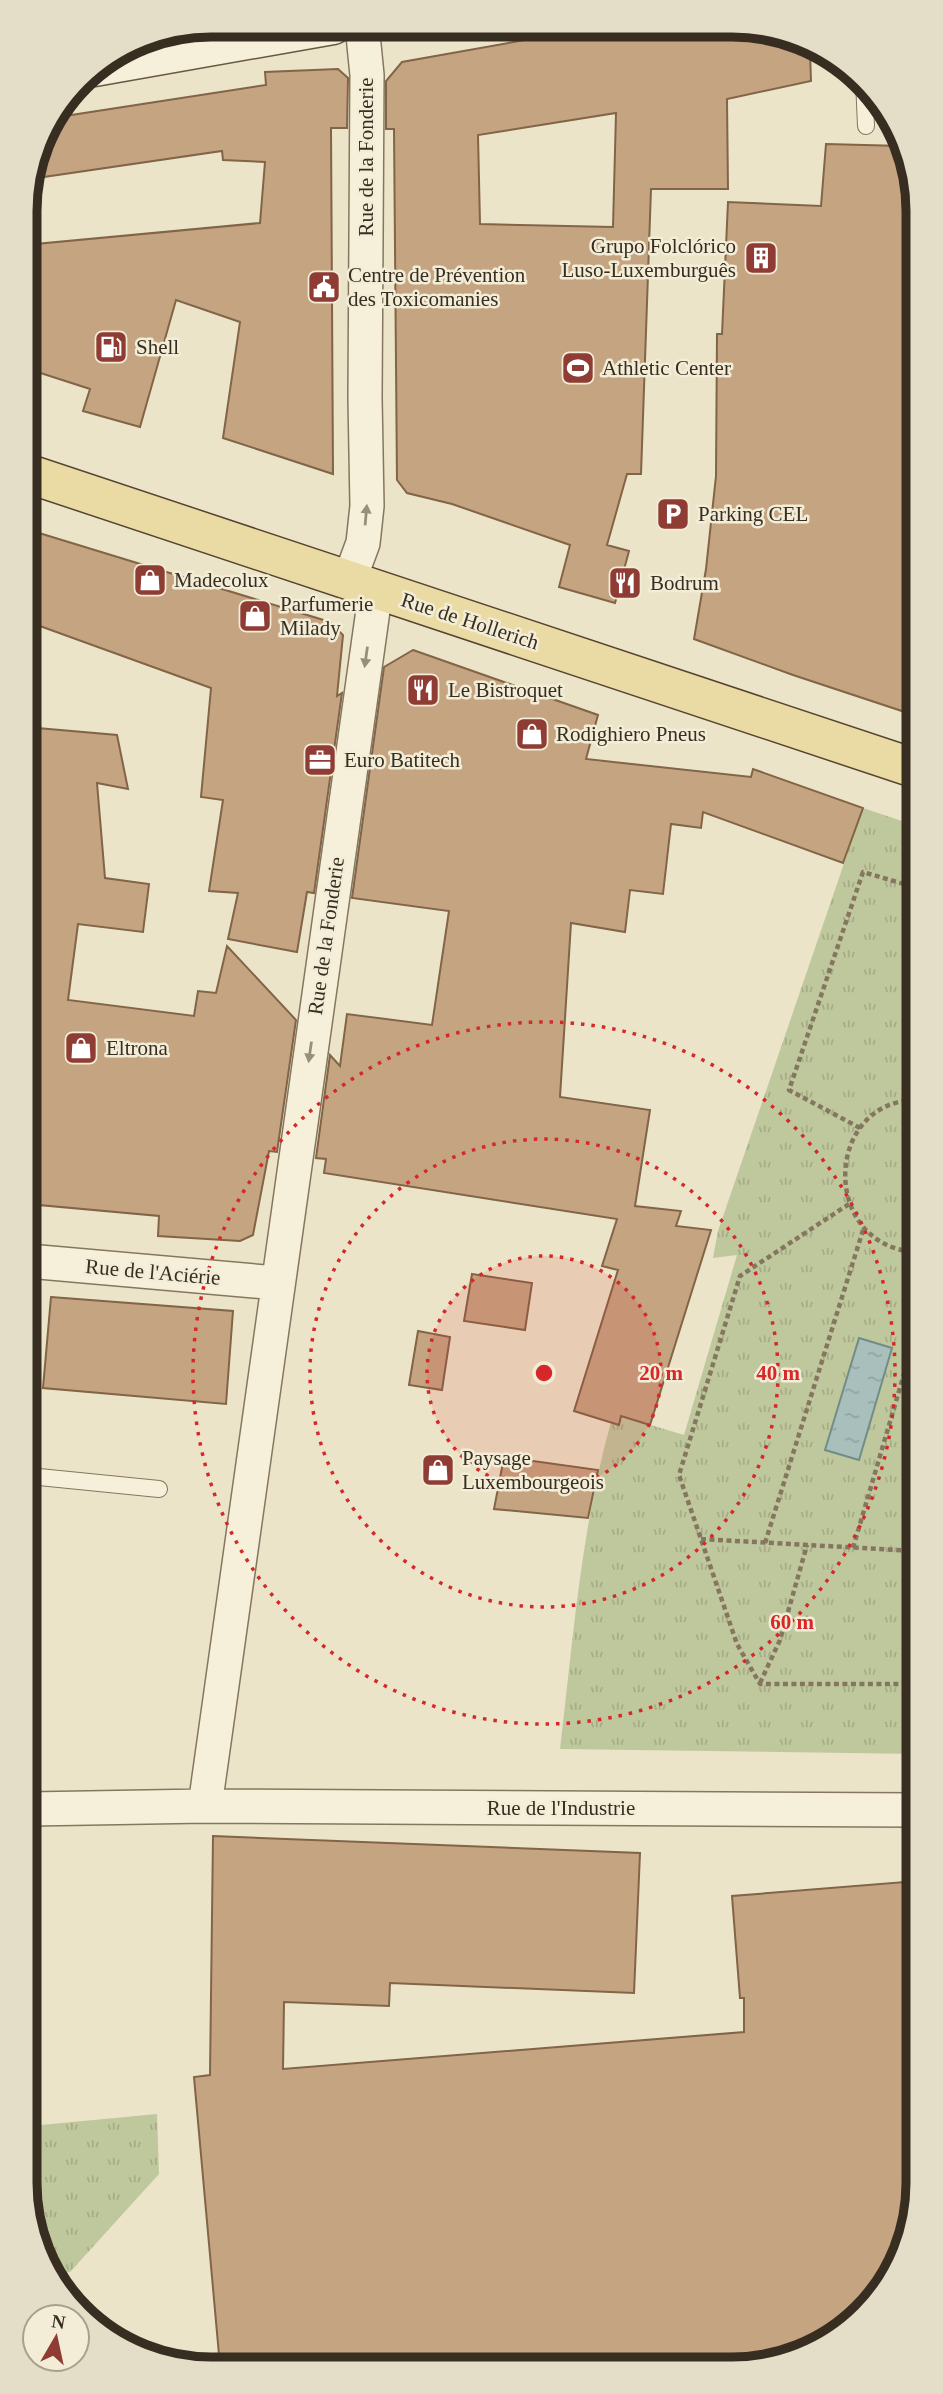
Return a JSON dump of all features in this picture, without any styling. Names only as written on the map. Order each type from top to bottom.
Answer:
[{"type":"main road","points":[[121,62],[265,37]]},
{"type":"main road","name":"Rue de Hollerich","points":[[37,477],[906,765]]},
{"type":"street","name":"Rue de la Fonderie","points":[[277,1283],[363,585],[363,543],[367,506],[367,75],[363,37]]},
{"type":"street","name":"Rue de l'Aciérie","points":[[37,1262],[277,1283]]},
{"type":"street","points":[[205,1806],[277,1283]]},
{"type":"street","name":"Rue de l'Industrie","points":[[37,1809],[205,1806],[906,1810]]},
{"type":"lane","points":[[865,99],[866,126]]},
{"type":"lane","points":[[37,1477],[159,1489]]},
{"type":"path","points":[[860,1128],[789,1090],[863,872],[906,885]]},
{"type":"path","points":[[906,1096],[905,1100],[880,1110],[860,1128],[848,1152],[844,1179],[849,1205],[864,1227],[886,1244],[906,1250]]},
{"type":"path","points":[[760,1684],[737,1644],[679,1475],[740,1276],[849,1205]]},
{"type":"path","points":[[765,1543],[864,1227]]},
{"type":"path","points":[[853,1548],[906,1367]]},
{"type":"path","points":[[701,1539],[906,1551]]},
{"type":"path","points":[[760,1684],[780,1640],[807,1545]]},
{"type":"path","points":[[760,1684],[906,1684]]},
{"type":"green space","points":[[863,808],[906,822],[906,1754],[560,1749],[585,1544],[611,1422],[619,1424],[621,1416],[684,1435],[737,1255],[713,1258],[718,1231]]},
{"type":"green space","points":[[157,2114],[159,2174],[70,2272],[62,2273],[50,2250],[38,2206],[37,2125]]},
{"type":"water","points":[[859,1338],[892,1348],[859,1460],[825,1450]]},
{"type":"building","points":[[542,37],[744,37],[777,43],[810,56],[811,81],[727,99],[728,189],[651,189],[641,474],[627,474],[607,545],[629,551],[615,603],[559,587],[570,545],[452,504],[407,493],[397,480],[394,129],[386,129],[386,81],[402,62]],"holes":[[[616,113],[613,227],[480,224],[478,135]]]},
{"type":"building","points":[[338,69],[348,78],[347,128],[331,128],[333,474],[223,438],[240,322],[176,300],[140,427],[83,411],[90,389],[37,372],[37,244],[260,223],[265,162],[223,160],[222,151],[40,177],[50,144],[65,116],[266,85],[265,72]]},
{"type":"building","points":[[826,144],[894,146],[905,188],[906,211],[906,712],[694,639],[706,569],[716,476],[717,334],[722,334],[728,202],[821,206]]},
{"type":"building","points":[[37,532],[330,622],[343,635],[337,696],[342,693],[314,893],[307,892],[297,952],[228,939],[238,893],[209,891],[223,800],[201,797],[211,688],[37,625]]},
{"type":"building","points":[[413,650],[598,715],[586,759],[751,777],[753,769],[863,808],[843,863],[703,812],[701,828],[671,824],[663,894],[630,890],[625,932],[571,923],[560,1097],[650,1110],[635,1206],[681,1211],[676,1226],[711,1230],[650,1425],[621,1416],[619,1425],[574,1411],[618,1270],[602,1266],[617,1219],[324,1173],[326,1159],[316,1158],[330,1055],[340,1066],[347,1014],[432,1025],[449,911],[352,898],[384,667]]},
{"type":"building","points":[[37,728],[117,735],[128,789],[97,783],[105,878],[149,884],[143,932],[78,924],[68,1000],[194,1016],[198,991],[216,993],[227,946],[296,1020],[277,1152],[269,1151],[253,1235],[240,1241],[158,1236],[159,1216],[37,1205]]},
{"type":"building","points":[[472,1274],[532,1283],[525,1330],[464,1321]]},
{"type":"building","points":[[51,1297],[233,1311],[226,1404],[43,1388]]},
{"type":"building","points":[[418,1331],[450,1337],[442,1390],[409,1385]]},
{"type":"building","points":[[504,1457],[598,1470],[588,1518],[494,1509]]},
{"type":"building","points":[[213,1836],[640,1853],[634,1993],[390,1983],[389,2006],[284,2002],[283,2069],[744,2032],[744,1998],[740,1998],[732,1896],[906,1882],[906,2195],[900,2228],[893,2250],[877,2280],[847,2314],[809,2339],[777,2351],[732,2357],[219,2357],[194,2077],[210,2075]]},
{"type":"place","name":"Grupo Folclórico Luso-Luxemburguês","points":[[761,258]]},
{"type":"place","name":"Centre de Prévention des Toxicomanies","points":[[324,287]]},
{"type":"place","name":"Shell","points":[[111,347]]},
{"type":"place","name":"Athletic Center","points":[[578,368]]},
{"type":"place","name":"Parking CEL","points":[[673,514]]},
{"type":"place","name":"Madecolux","points":[[150,580]]},
{"type":"place","name":"Bodrum","points":[[625,583]]},
{"type":"place","name":"Parfumerie Milady","points":[[255,616]]},
{"type":"place","name":"Le Bistroquet","points":[[423,690]]},
{"type":"place","name":"Rodighiero Pneus","points":[[532,734]]},
{"type":"place","name":"Euro Batitech","points":[[320,760]]},
{"type":"place","name":"Eltrona","points":[[81,1048]]},
{"type":"place","name":"Paysage Luxembourgeois","points":[[438,1470]]}]
